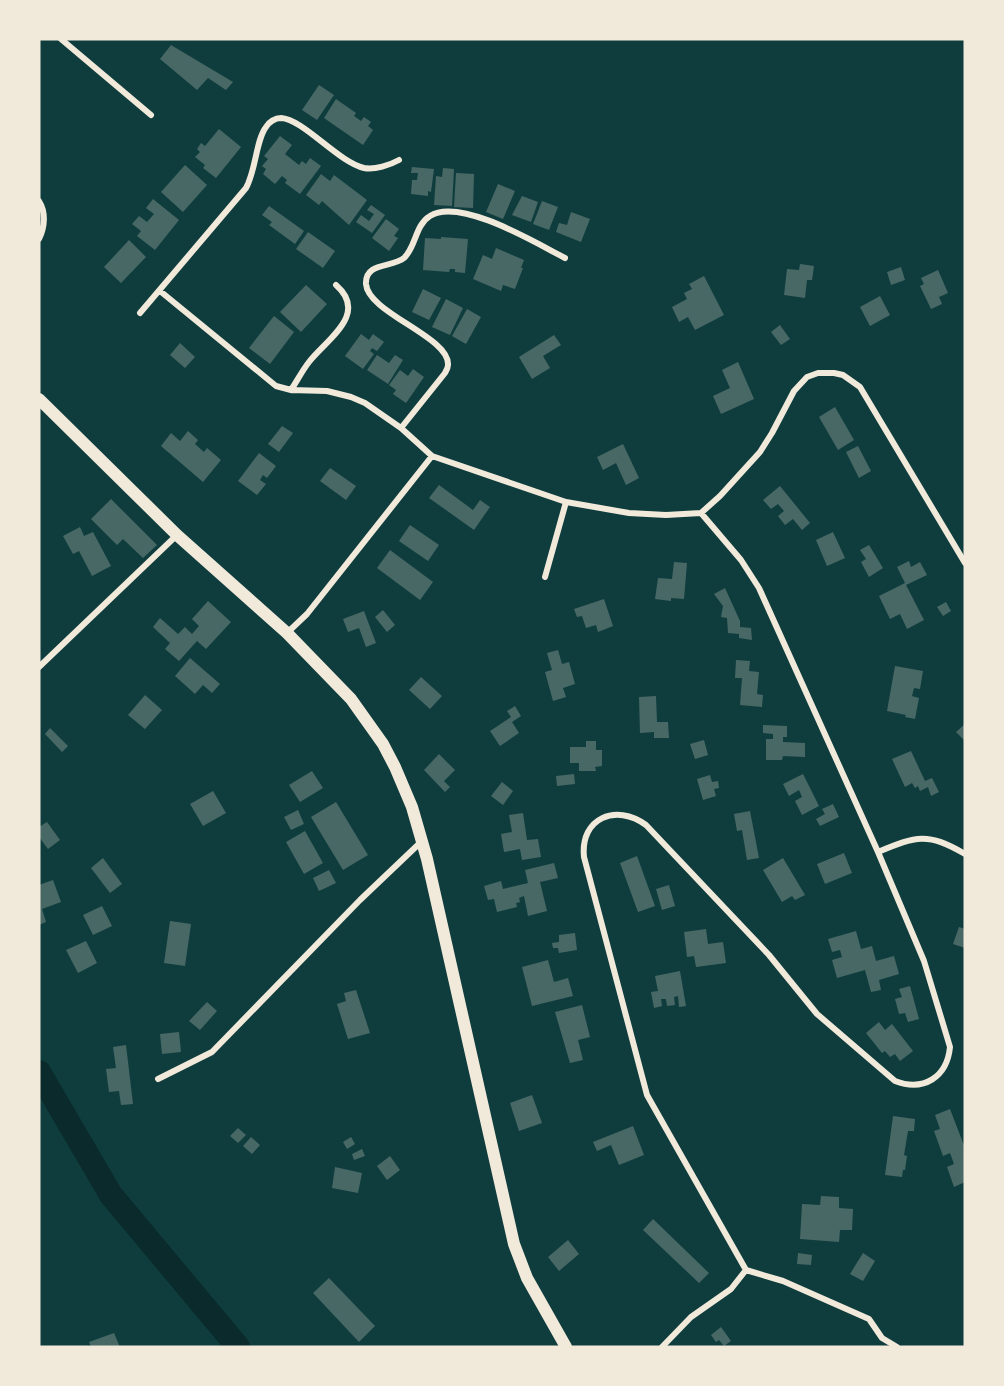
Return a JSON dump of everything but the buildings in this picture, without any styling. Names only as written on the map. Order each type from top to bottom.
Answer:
[{"type":"main road","points":[[39,399],[177,535],[287,633],[351,699],[382,744],[412,807],[422,841],[444,929],[514,1244],[527,1278],[566,1347]]},
{"type":"street","points":[[61,39],[151,115]]},
{"type":"street","points":[[140,313],[246,188],[254,169],[264,129],[273,120],[278,118],[291,121],[349,161],[364,168],[377,168],[399,160]]},
{"type":"street","points":[[39,201],[44,221],[39,239]]},
{"type":"street","points":[[401,428],[445,373],[448,364],[437,345],[369,292],[366,282],[369,273],[375,268],[404,257],[429,216],[445,212],[471,214],[488,220],[565,258]]},
{"type":"street","points":[[291,390],[308,363],[347,320],[349,303],[336,285]]},
{"type":"street","points":[[160,291],[276,386],[291,390],[327,391],[351,397],[401,428],[432,456],[566,502],[649,515],[701,513],[751,464],[767,443],[794,391],[807,377],[818,373],[843,375],[860,387],[965,563]]},
{"type":"street","points":[[287,633],[307,614],[432,456]]},
{"type":"street","points":[[544,577],[566,502]]},
{"type":"street","points":[[701,513],[741,560],[759,588],[878,852],[924,961],[949,1043],[949,1058],[935,1078],[918,1086],[895,1081],[817,1014],[769,955],[646,825],[628,814],[612,814],[593,825],[585,836],[583,848],[589,880],[647,1095],[746,1269],[783,1281],[869,1319],[882,1338],[897,1347]]},
{"type":"street","points":[[39,667],[177,535]]},
{"type":"street","points":[[878,852],[906,840],[931,838],[944,842],[965,854]]},
{"type":"street","points":[[158,1079],[212,1052],[360,900],[422,841]]},
{"type":"street","points":[[662,1347],[690,1317],[731,1289],[746,1269]]},
{"type":"waterway","points":[[39,1072],[111,1195],[238,1347]]}]
